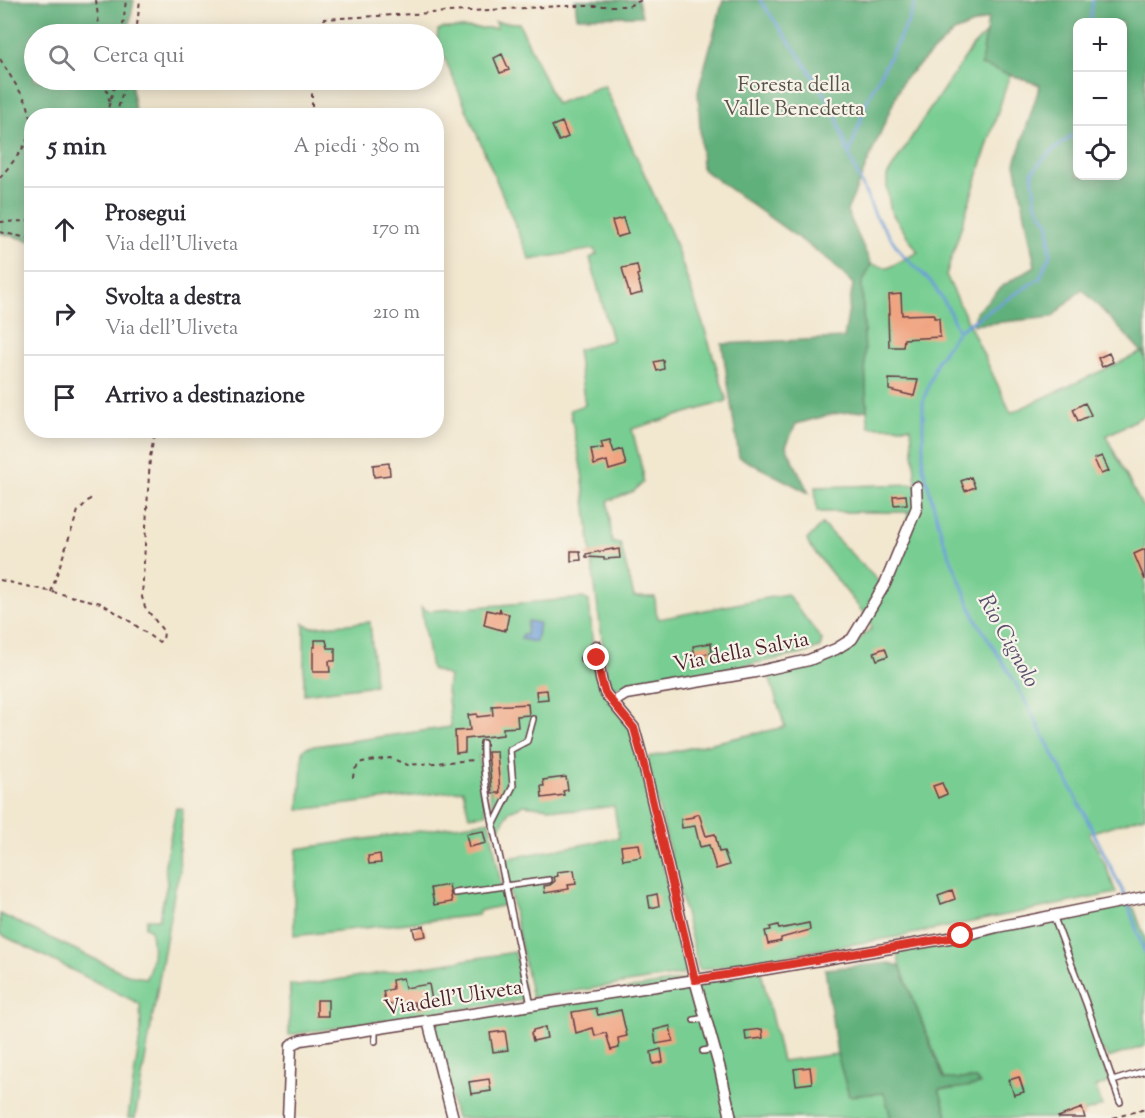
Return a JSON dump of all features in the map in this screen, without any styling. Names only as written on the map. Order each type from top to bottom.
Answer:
[{"type":"street","name":"Via della Salvia","points":[[613,702],[626,694],[755,672],[809,660],[836,650],[852,639],[885,584],[917,507],[916,488]]},
{"type":"street","points":[[597,652],[605,693],[634,728],[695,980],[700,1019],[731,1105],[731,1118]]},
{"type":"street","name":"Via dell'Uliveta","points":[[288,1118],[291,1045],[301,1040],[375,1035],[428,1021],[961,936],[1145,897]]},
{"type":"street","points":[[428,1021],[449,1086],[453,1118]]},
{"type":"lane","points":[[583,659],[597,652]]},
{"type":"lane","points":[[493,826],[513,786],[510,750],[526,741],[533,719]]},
{"type":"lane","points":[[483,743],[486,788],[531,1005]]},
{"type":"lane","points":[[455,893],[549,880]]},
{"type":"lane","points":[[1053,915],[1120,1101]]},
{"type":"lane","points":[[1113,1081],[1145,1071]]},
{"type":"path","points":[[96,0],[99,24]]},
{"type":"path","points":[[123,24],[126,0]]},
{"type":"path","points":[[137,24],[140,0]]},
{"type":"path","points":[[319,24],[322,19],[561,6],[628,6],[642,0]]},
{"type":"path","points":[[0,59],[28,108]]},
{"type":"path","points":[[107,90],[110,103]]},
{"type":"path","points":[[108,108],[113,90]]},
{"type":"path","points":[[118,108],[123,90]]},
{"type":"path","points":[[312,90],[312,108]]},
{"type":"path","points":[[0,178],[24,144]]},
{"type":"path","points":[[0,222],[24,221]]},
{"type":"path","points":[[0,232],[24,237]]},
{"type":"path","points":[[0,580],[101,603],[158,642],[163,640],[164,632],[145,607],[142,597],[154,438]]},
{"type":"path","points":[[51,592],[78,511],[91,498]]},
{"type":"path","points":[[353,778],[354,770],[362,762],[390,758],[408,765],[483,759]]},
{"type":"path","points":[[1113,1118],[1145,1109]]},
{"type":"green space","points":[[0,0],[134,0],[130,24],[24,24],[24,90],[132,90],[134,108],[24,108],[24,239],[0,233]]},
{"type":"green space","points":[[575,0],[638,0],[642,16],[577,17]]},
{"type":"green space","name":"Foresta della Valle Benedetta","points":[[723,0],[1145,0],[1145,358],[1142,352],[1082,289],[1052,317],[974,325],[976,312],[1004,285],[1035,266],[1015,163],[1040,85],[981,65],[988,18],[954,32],[903,80],[847,211],[871,264],[862,284],[867,410],[833,414],[796,424],[786,446],[809,493],[739,457],[722,344],[844,338],[853,284],[829,260],[702,169],[698,91]]},
{"type":"green space","points":[[495,22],[519,23],[556,104],[604,85],[672,235],[727,401],[632,429],[643,473],[643,483],[634,491],[608,501],[612,543],[620,543],[634,597],[655,597],[659,619],[787,594],[822,640],[820,648],[684,678],[612,688],[608,684],[582,472],[570,410],[585,405],[577,350],[612,340],[590,258],[597,254],[594,249],[530,260],[444,57],[444,28],[497,28]]},
{"type":"green space","points":[[986,33],[981,65],[1010,74],[946,275],[1011,413],[1142,352],[1145,358],[1145,415],[1106,436],[1145,512],[1145,816],[1089,833],[1105,864],[1116,893],[902,936],[699,970],[647,760],[649,757],[785,727],[768,673],[823,657],[856,642],[872,628],[866,616],[807,540],[822,524],[883,586],[908,523],[908,512],[817,512],[815,487],[916,484],[911,427],[869,427],[862,284],[871,264],[888,268],[918,252],[891,212],[887,176],[972,47]]},
{"type":"green space","points":[[583,598],[589,601],[595,671],[631,728],[636,745],[686,968],[685,974],[532,998],[503,859],[619,838],[614,806],[575,811],[524,805],[509,811],[497,833],[483,754],[479,755],[486,814],[469,816],[463,790],[299,810],[303,750],[307,747],[451,727],[447,689],[449,676],[431,669],[421,607],[428,611]]},
{"type":"green space","points":[[370,622],[375,685],[304,694],[304,623],[310,627]]},
{"type":"green space","points":[[176,808],[183,809],[179,851],[180,872],[175,888],[135,1118],[128,1118],[141,1030],[140,1004],[0,934],[0,914],[120,971],[146,978],[151,960],[152,941],[150,929],[145,927],[147,919],[159,919],[167,884],[165,864]]},
{"type":"green space","points":[[489,821],[505,905],[479,911],[478,915],[294,936],[297,849]]},
{"type":"green space","points":[[1125,905],[1134,908],[1145,939],[1145,1046],[1108,1058],[1105,1051],[1099,1053],[1110,1082],[1096,1087],[1102,1106],[1069,1118],[948,1118],[939,1089],[979,1084],[976,1079],[945,1080],[900,966],[897,952]]},
{"type":"green space","points":[[515,952],[526,997],[522,1000],[289,1035],[290,984],[298,986]]},
{"type":"green space","points":[[890,963],[900,966],[944,1079],[976,1079],[980,1085],[939,1089],[948,1118],[891,1118],[884,1093],[849,1096],[837,1054],[825,969]]},
{"type":"green space","points":[[760,967],[782,1061],[837,1054],[849,1095],[885,1093],[891,1118],[456,1118],[433,1028],[435,1021]]},
{"type":"water","points":[[528,621],[539,623],[536,642],[521,639],[522,635],[526,635]]},
{"type":"building","points":[[502,54],[509,70],[500,73],[494,58]]},
{"type":"building","points":[[562,122],[568,137],[559,141],[552,126]]},
{"type":"building","points":[[623,218],[628,234],[617,237],[612,221]]},
{"type":"building","points":[[637,265],[642,293],[630,296],[622,268]]},
{"type":"building","points":[[901,294],[902,315],[934,314],[934,318],[939,318],[940,337],[904,339],[903,347],[889,347],[889,295]]},
{"type":"building","points":[[1109,353],[1113,362],[1102,367],[1098,358]]},
{"type":"building","points":[[663,360],[664,369],[657,371],[654,362]]},
{"type":"building","points":[[889,379],[918,380],[914,396],[889,390]]},
{"type":"building","points":[[1085,403],[1091,415],[1078,421],[1073,409]]},
{"type":"building","points":[[610,440],[614,452],[622,449],[626,465],[609,470],[607,461],[594,465],[591,449],[603,448],[601,442]]},
{"type":"building","points":[[1102,456],[1109,471],[1101,474],[1094,459]]},
{"type":"building","points":[[389,463],[390,475],[374,477],[373,465]]},
{"type":"building","points":[[971,477],[975,487],[965,491],[961,481]]},
{"type":"building","points":[[906,495],[907,504],[894,505],[893,496]]},
{"type":"building","points":[[619,549],[620,558],[586,557],[586,554]]},
{"type":"building","points":[[1145,549],[1145,580],[1134,554]]},
{"type":"building","points":[[571,551],[580,551],[581,560],[571,561]]},
{"type":"building","points":[[500,608],[501,612],[509,614],[505,631],[484,625],[487,610],[499,612]]},
{"type":"building","points":[[315,640],[326,640],[328,648],[335,648],[335,661],[329,661],[330,672],[313,672]]},
{"type":"building","points":[[711,643],[712,653],[695,656],[693,646]]},
{"type":"building","points":[[885,648],[888,656],[877,660],[874,652]]},
{"type":"building","points":[[547,690],[548,699],[537,700],[536,691]]},
{"type":"building","points":[[528,704],[529,715],[517,716],[518,727],[503,728],[503,735],[465,739],[465,752],[456,753],[455,731],[470,730],[468,715],[477,714],[477,717],[493,715],[492,706]]},
{"type":"building","points":[[488,752],[497,752],[500,793],[492,793]]},
{"type":"building","points":[[566,777],[568,790],[563,791],[564,795],[542,798],[543,780]]},
{"type":"building","points":[[942,783],[947,794],[938,798],[933,786]]},
{"type":"building","points":[[699,814],[706,836],[715,834],[719,852],[724,851],[729,865],[716,869],[709,845],[700,847],[695,826],[682,828],[681,819]]},
{"type":"building","points":[[483,831],[486,843],[469,847],[466,834]]},
{"type":"building","points":[[639,844],[641,857],[623,860],[621,846]]},
{"type":"building","points":[[380,854],[381,863],[369,864],[368,856]]},
{"type":"building","points":[[574,870],[576,884],[568,885],[569,889],[545,893],[544,886],[555,881],[554,877],[558,876],[557,872]]},
{"type":"building","points":[[449,885],[452,902],[434,905],[431,888]]},
{"type":"building","points":[[952,890],[955,899],[941,904],[938,895]]},
{"type":"building","points":[[657,894],[659,906],[650,908],[648,896]]},
{"type":"building","points":[[809,923],[810,930],[768,944],[765,931],[771,930],[770,927],[778,925],[779,929]]},
{"type":"building","points":[[424,926],[426,936],[415,938],[413,928]]},
{"type":"building","points":[[403,978],[405,988],[429,984],[433,1006],[416,1009],[414,1002],[386,1005],[383,991],[393,989],[392,980]]},
{"type":"building","points":[[317,1000],[328,1000],[328,1016],[317,1016]]},
{"type":"building","points":[[596,1008],[598,1015],[621,1010],[627,1036],[618,1038],[619,1048],[611,1050],[606,1033],[595,1036],[593,1028],[576,1033],[572,1012]]},
{"type":"building","points":[[670,1026],[673,1041],[656,1044],[654,1030]]},
{"type":"building","points":[[545,1027],[547,1038],[533,1041],[531,1033],[533,1030]]},
{"type":"building","points":[[762,1029],[763,1038],[746,1040],[745,1031]]},
{"type":"building","points":[[505,1031],[508,1050],[493,1052],[490,1033]]},
{"type":"building","points":[[661,1049],[663,1062],[653,1064],[651,1052]]},
{"type":"building","points":[[810,1067],[812,1083],[796,1085],[794,1069]]},
{"type":"building","points":[[1019,1077],[1024,1092],[1014,1095],[1009,1080]]},
{"type":"building","points":[[489,1079],[491,1091],[471,1094],[469,1082]]},
{"type":"building","points":[[1082,1108],[1085,1118],[1058,1117]]},
{"type":"waterway","points":[[760,0],[833,107],[849,155],[875,215],[902,254],[931,282],[947,306],[958,331]]},
{"type":"waterway","points":[[849,155],[868,98],[909,20],[916,0]]},
{"type":"waterway","points":[[1091,18],[1093,0]]},
{"type":"waterway","name":"Rio Cignolo","points":[[1077,126],[1073,135],[1046,156],[1032,172],[1036,205],[1049,224],[1050,254],[1040,278],[958,331],[937,361],[923,402],[923,467],[943,539],[975,618],[1015,682],[1126,898]]},
{"type":"waterway","name":"Rio Cignolo","points":[[1128,904],[1145,954]]},
{"type":"route","points":[[597,658],[605,693],[634,728],[695,980],[961,936]]}]
